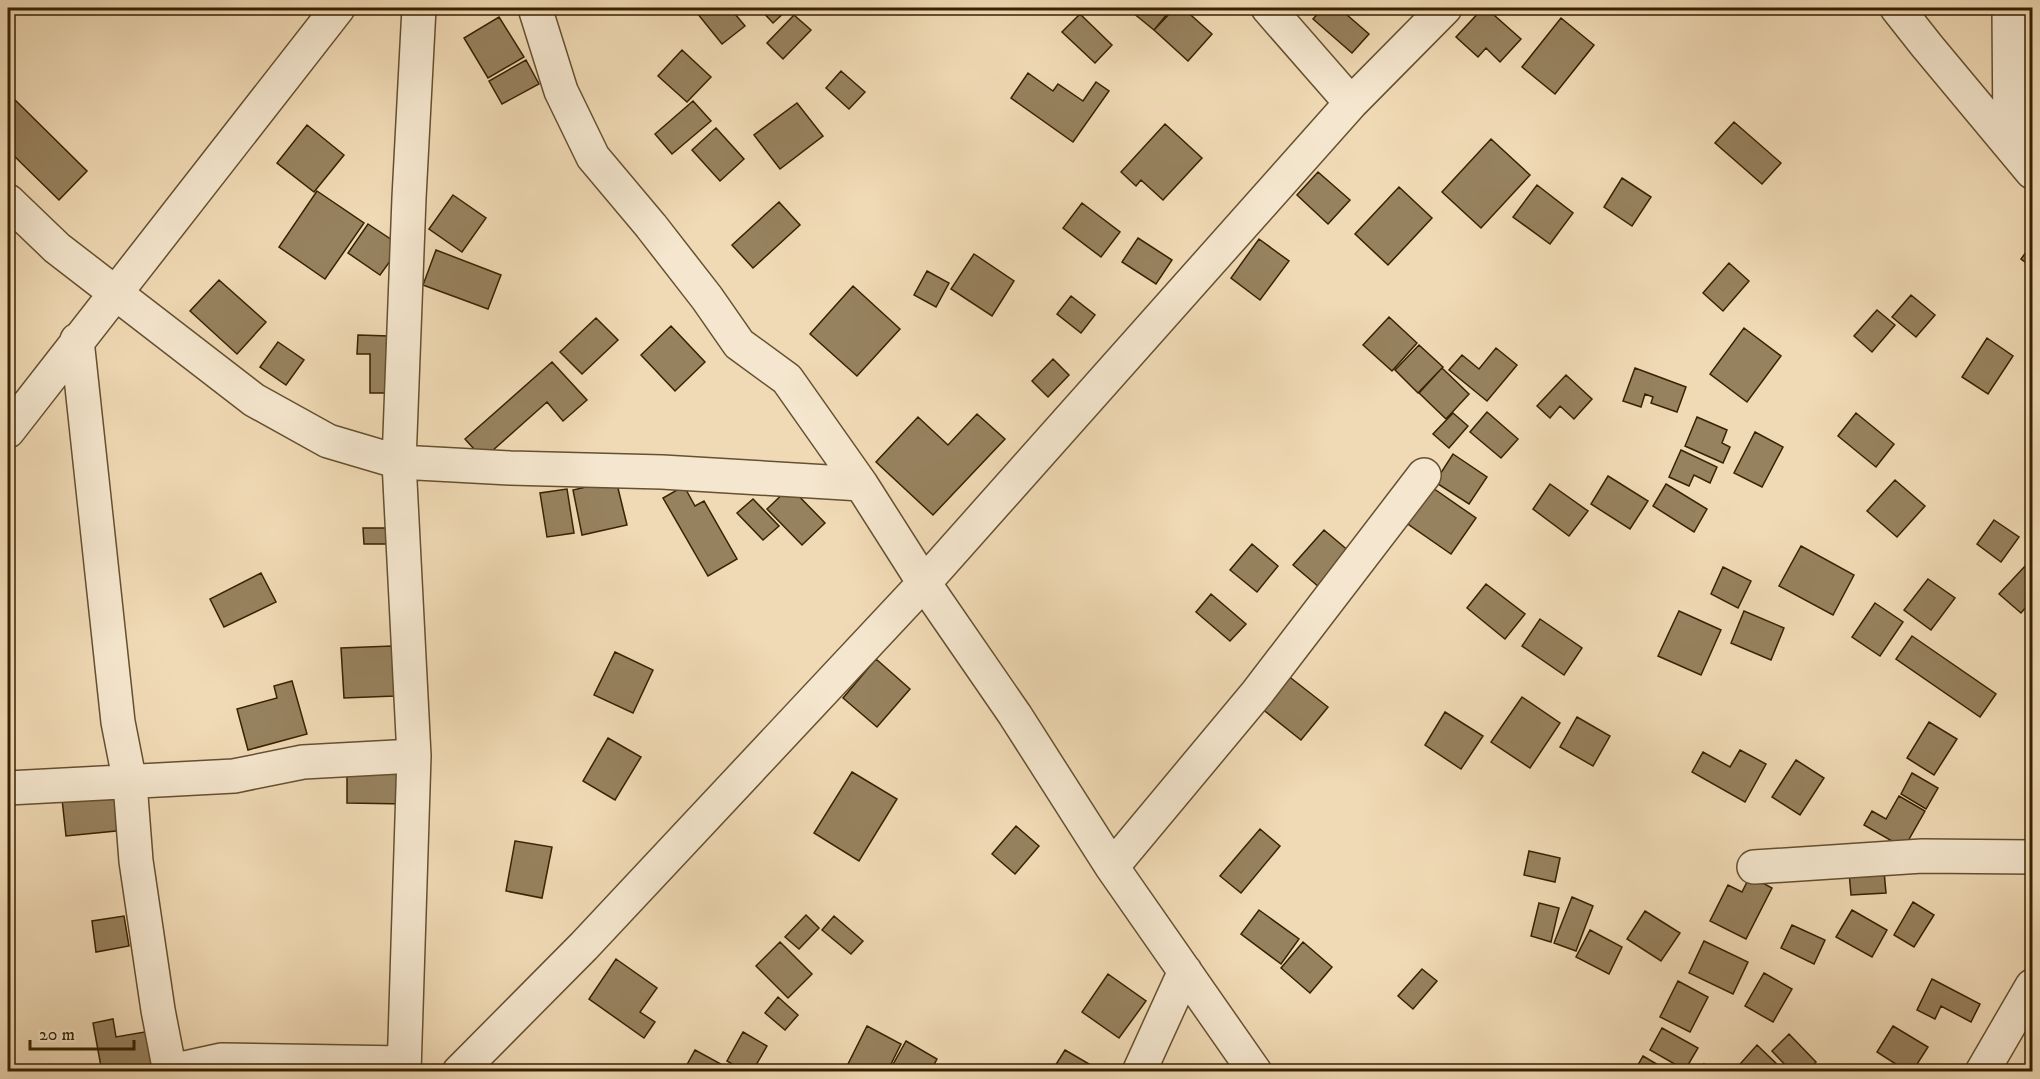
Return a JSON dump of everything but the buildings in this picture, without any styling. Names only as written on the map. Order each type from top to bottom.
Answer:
[{"type":"street","points":[[8,431],[338,8]]},
{"type":"street","points":[[77,340],[116,711],[130,783],[136,861],[168,1071],[221,1060],[404,1067],[414,756],[399,462],[419,8]]},
{"type":"street","points":[[535,8],[561,92],[593,157],[651,226],[739,344],[787,378],[861,484],[924,583],[1015,715],[1112,867],[1255,1071]]},
{"type":"street","points":[[1268,8],[1351,104]]},
{"type":"street","points":[[459,1071],[584,945],[924,583],[1351,104],[1445,8]]},
{"type":"street","points":[[1897,8],[2032,171]]},
{"type":"street","points":[[2009,8],[2010,144]]},
{"type":"street","points":[[8,201],[57,248],[254,400],[328,441],[399,462],[662,472],[861,484]]},
{"type":"street","points":[[1112,867],[1257,693],[1424,475]]},
{"type":"street","points":[[8,788],[234,776],[303,762],[414,756]]},
{"type":"street","points":[[1755,867],[1922,856],[2032,856]]},
{"type":"street","points":[[1139,1071],[1185,971]]},
{"type":"street","points":[[1982,1071],[2032,986]]}]
